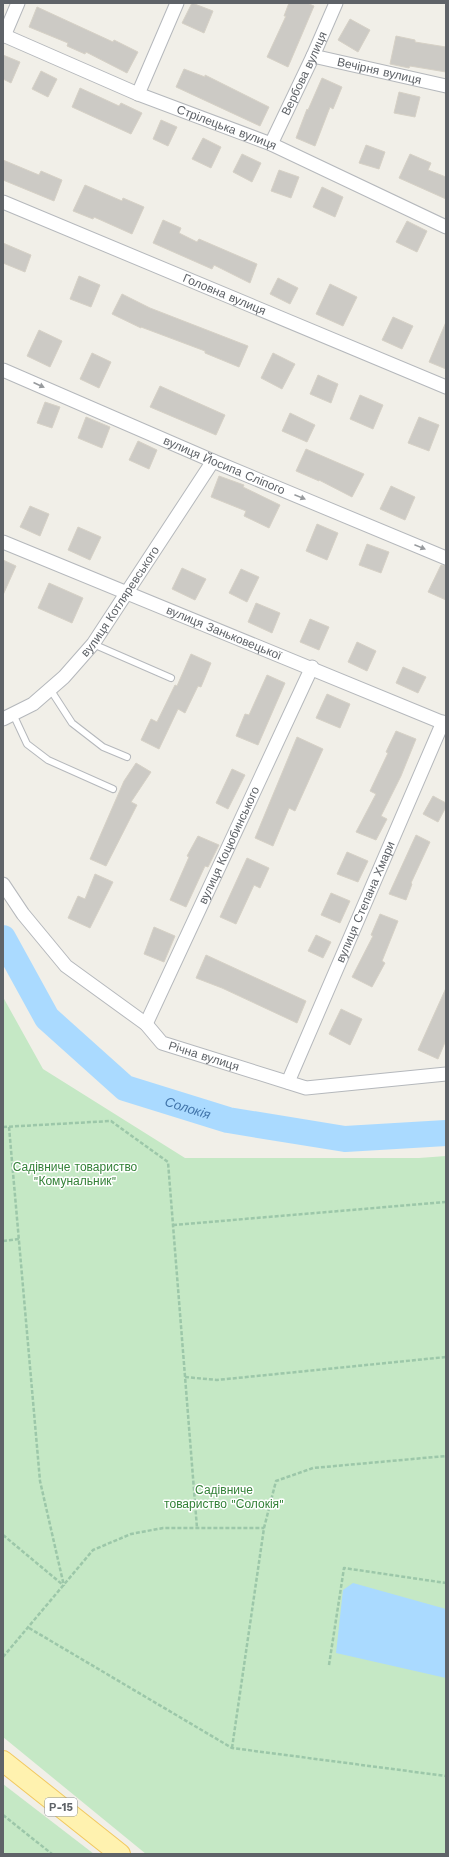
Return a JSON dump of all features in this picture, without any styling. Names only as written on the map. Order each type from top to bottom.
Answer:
[{"type":"main road","name":"Р-15","points":[[3,1761],[120,1854]]},
{"type":"street","points":[[4,36],[18,3]]},
{"type":"street","points":[[138,94],[177,3]]},
{"type":"street","name":"Вербова вулиця","points":[[272,144],[336,3]]},
{"type":"street","name":"Стрілецька вулиця","points":[[4,36],[138,94],[272,144],[446,227]]},
{"type":"street","name":"Вечірня вулиця","points":[[313,56],[446,86]]},
{"type":"street","name":"Головна вулиця","points":[[3,202],[446,387]]},
{"type":"street","name":"вулиця Йосипа Сліпого","points":[[3,370],[213,461],[446,558]]},
{"type":"street","name":"вулиця Котляревського","points":[[8,716],[33,704],[50,689],[93,644],[213,461]]},
{"type":"street","name":"вулиця Заньковецької","points":[[3,542],[445,723]]},
{"type":"street","name":"вулиця Коцюбинського","points":[[146,1024],[312,668]]},
{"type":"street","name":"вулиця Степана Хмари","points":[[288,1082],[445,723]]},
{"type":"street","name":"Річна вулиця","points":[[3,884],[23,914],[66,966],[146,1024],[162,1043],[306,1088],[446,1074]]},
{"type":"lane","points":[[93,644],[171,678]]},
{"type":"lane","points":[[50,689],[72,723],[103,747],[128,757]]},
{"type":"lane","points":[[8,716],[27,744],[48,760],[113,789]]},
{"type":"path","points":[[3,1127],[111,1121],[168,1162],[197,1528]]},
{"type":"path","points":[[9,1126],[40,1481],[64,1586]]},
{"type":"path","points":[[173,1225],[446,1202]]},
{"type":"path","points":[[3,1241],[19,1239]]},
{"type":"path","points":[[185,1377],[217,1380],[446,1357]]},
{"type":"path","points":[[232,1748],[264,1528],[276,1481],[313,1468],[446,1456]]},
{"type":"path","points":[[3,1657],[64,1586],[92,1550],[131,1534],[163,1528],[264,1528]]},
{"type":"path","points":[[3,1535],[64,1586]]},
{"type":"path","points":[[328,1665],[344,1568],[446,1583]]},
{"type":"path","points":[[29,1628],[232,1748],[446,1776]]},
{"type":"path","points":[[3,1815],[52,1854]]},
{"type":"green space","name":"Садівниче товариство \"Солокія\"","points":[[3,997],[43,1069],[185,1158],[419,1158],[446,1156],[446,1854],[146,1854],[3,1737]]},
{"type":"green space","points":[[3,1784],[94,1854],[3,1854]]},
{"type":"water","points":[[353,1583],[446,1609],[446,1678],[336,1653],[343,1590]]},
{"type":"building","points":[[192,3],[213,11],[204,33],[182,23]]},
{"type":"building","points":[[289,3],[307,3],[314,6],[288,67],[267,57],[286,16],[284,16]]},
{"type":"building","points":[[37,7],[138,52],[127,73],[86,52],[85,54],[67,46],[68,43],[29,27]]},
{"type":"building","points":[[350,19],[370,30],[358,52],[338,40]]},
{"type":"building","points":[[396,36],[415,40],[415,42],[446,47],[446,72],[410,66],[409,68],[390,64]]},
{"type":"building","points":[[3,55],[20,62],[11,83],[3,79]]},
{"type":"building","points":[[184,69],[205,77],[205,75],[269,107],[260,126],[176,87]]},
{"type":"building","points":[[41,71],[57,79],[48,97],[32,89]]},
{"type":"building","points":[[322,78],[342,87],[333,109],[330,107],[315,146],[296,138],[307,109],[308,110]]},
{"type":"building","points":[[80,88],[119,106],[121,103],[142,113],[131,134],[72,107]]},
{"type":"building","points":[[399,92],[420,97],[415,117],[394,113]]},
{"type":"building","points":[[161,120],[177,127],[168,146],[153,139]]},
{"type":"building","points":[[203,138],[221,147],[211,168],[192,159]]},
{"type":"building","points":[[366,145],[385,152],[379,169],[359,163]]},
{"type":"building","points":[[242,154],[261,163],[252,182],[233,172]]},
{"type":"building","points":[[410,154],[431,163],[428,170],[446,177],[446,199],[399,178]]},
{"type":"building","points":[[3,160],[39,175],[41,171],[62,180],[54,201],[3,180]]},
{"type":"building","points":[[279,170],[299,177],[291,198],[271,191]]},
{"type":"building","points":[[85,185],[122,201],[123,198],[144,207],[132,234],[94,217],[93,219],[73,211]]},
{"type":"building","points":[[322,187],[343,197],[335,217],[313,207]]},
{"type":"building","points":[[163,220],[181,228],[179,233],[197,242],[199,239],[257,264],[250,283],[214,265],[212,269],[153,243]]},
{"type":"building","points":[[407,221],[427,231],[417,252],[396,242]]},
{"type":"building","points":[[3,243],[31,255],[25,272],[3,263]]},
{"type":"building","points":[[79,276],[100,285],[91,307],[70,299]]},
{"type":"building","points":[[278,278],[298,288],[290,304],[270,294]]},
{"type":"building","points":[[330,284],[357,297],[343,326],[316,314]]},
{"type":"building","points":[[122,294],[150,308],[248,346],[239,367],[205,353],[205,351],[141,328],[112,314]]},
{"type":"building","points":[[393,317],[413,326],[402,349],[382,340]]},
{"type":"building","points":[[446,322],[446,369],[429,362]]},
{"type":"building","points":[[39,330],[62,341],[50,367],[27,356]]},
{"type":"building","points":[[92,353],[111,362],[99,388],[80,379]]},
{"type":"building","points":[[273,353],[295,364],[282,389],[261,378]]},
{"type":"building","points":[[318,375],[338,384],[331,403],[310,394]]},
{"type":"building","points":[[160,386],[225,415],[216,435],[150,407]]},
{"type":"building","points":[[360,395],[383,405],[373,429],[350,419]]},
{"type":"building","points":[[45,402],[60,407],[52,428],[37,423]]},
{"type":"building","points":[[290,413],[315,425],[307,442],[282,431]]},
{"type":"building","points":[[86,417],[110,427],[102,448],[78,438]]},
{"type":"building","points":[[419,417],[439,425],[429,451],[408,443]]},
{"type":"building","points":[[138,441],[157,450],[149,469],[129,460]]},
{"type":"building","points":[[306,449],[364,474],[352,497],[319,480],[296,471]]},
{"type":"building","points":[[219,476],[244,485],[243,487],[280,505],[269,528],[244,516],[246,511],[211,497]]},
{"type":"building","points":[[391,486],[415,497],[405,520],[380,509]]},
{"type":"building","points":[[30,506],[49,514],[40,536],[20,527]]},
{"type":"building","points":[[317,524],[338,533],[327,560],[306,551]]},
{"type":"building","points":[[78,527],[101,537],[90,560],[68,550]]},
{"type":"building","points":[[367,544],[389,552],[381,573],[359,565]]},
{"type":"building","points":[[3,560],[16,566],[3,595]]},
{"type":"building","points":[[441,565],[446,566],[446,600],[428,592]]},
{"type":"building","points":[[182,568],[206,579],[195,600],[172,589]]},
{"type":"building","points":[[241,569],[259,577],[247,602],[229,593]]},
{"type":"building","points":[[49,583],[83,598],[72,623],[38,608]]},
{"type":"building","points":[[256,603],[280,613],[272,633],[248,622]]},
{"type":"building","points":[[310,619],[329,627],[319,650],[300,642]]},
{"type":"building","points":[[357,642],[376,651],[367,671],[348,662]]},
{"type":"building","points":[[191,654],[211,663],[201,687],[198,686],[185,713],[178,709],[159,749],[141,740],[151,719],[157,722],[175,685],[177,686]]},
{"type":"building","points":[[403,667],[426,677],[418,693],[396,683]]},
{"type":"building","points":[[267,675],[285,683],[258,745],[236,736],[245,714],[249,715]]},
{"type":"building","points":[[327,694],[350,704],[340,728],[316,718]]},
{"type":"building","points":[[396,731],[416,739],[401,776],[381,816],[387,819],[376,840],[356,832],[376,794],[370,791],[388,753],[386,752]]},
{"type":"building","points":[[297,737],[323,749],[295,811],[289,808],[273,846],[255,838]]},
{"type":"building","points":[[136,763],[151,772],[131,802],[137,805],[106,866],[90,859],[124,781]]},
{"type":"building","points":[[232,769],[245,775],[228,809],[216,803]]},
{"type":"building","points":[[433,796],[446,803],[446,807],[438,822],[423,814]]},
{"type":"building","points":[[416,835],[430,842],[411,883],[412,884],[406,900],[389,894]]},
{"type":"building","points":[[198,836],[219,845],[208,867],[205,866],[186,907],[170,900],[189,857],[187,856]]},
{"type":"building","points":[[347,852],[368,861],[358,882],[337,874]]},
{"type":"building","points":[[247,858],[269,868],[260,888],[254,885],[236,924],[220,917]]},
{"type":"building","points":[[95,874],[113,882],[90,928],[68,918],[78,896],[85,899]]},
{"type":"building","points":[[331,893],[350,901],[340,923],[321,915]]},
{"type":"building","points":[[380,914],[398,921],[382,961],[385,963],[372,987],[352,977],[373,936],[371,935]]},
{"type":"building","points":[[154,927],[175,936],[164,962],[144,954]]},
{"type":"building","points":[[316,935],[331,942],[323,958],[308,951]]},
{"type":"building","points":[[206,955],[306,1001],[297,1023],[222,988],[196,978]]},
{"type":"building","points":[[446,988],[446,1040],[438,1059],[418,1050]]},
{"type":"building","points":[[341,1009],[362,1019],[350,1045],[329,1034]]},
{"type":"waterway","name":"Солокія","points":[[3,938],[47,1018],[125,1088],[228,1120],[345,1139],[446,1133]]},
{"type":"park label","name":"Садівниче товариство \"Комунальник\"","points":[[75,1174]]}]
